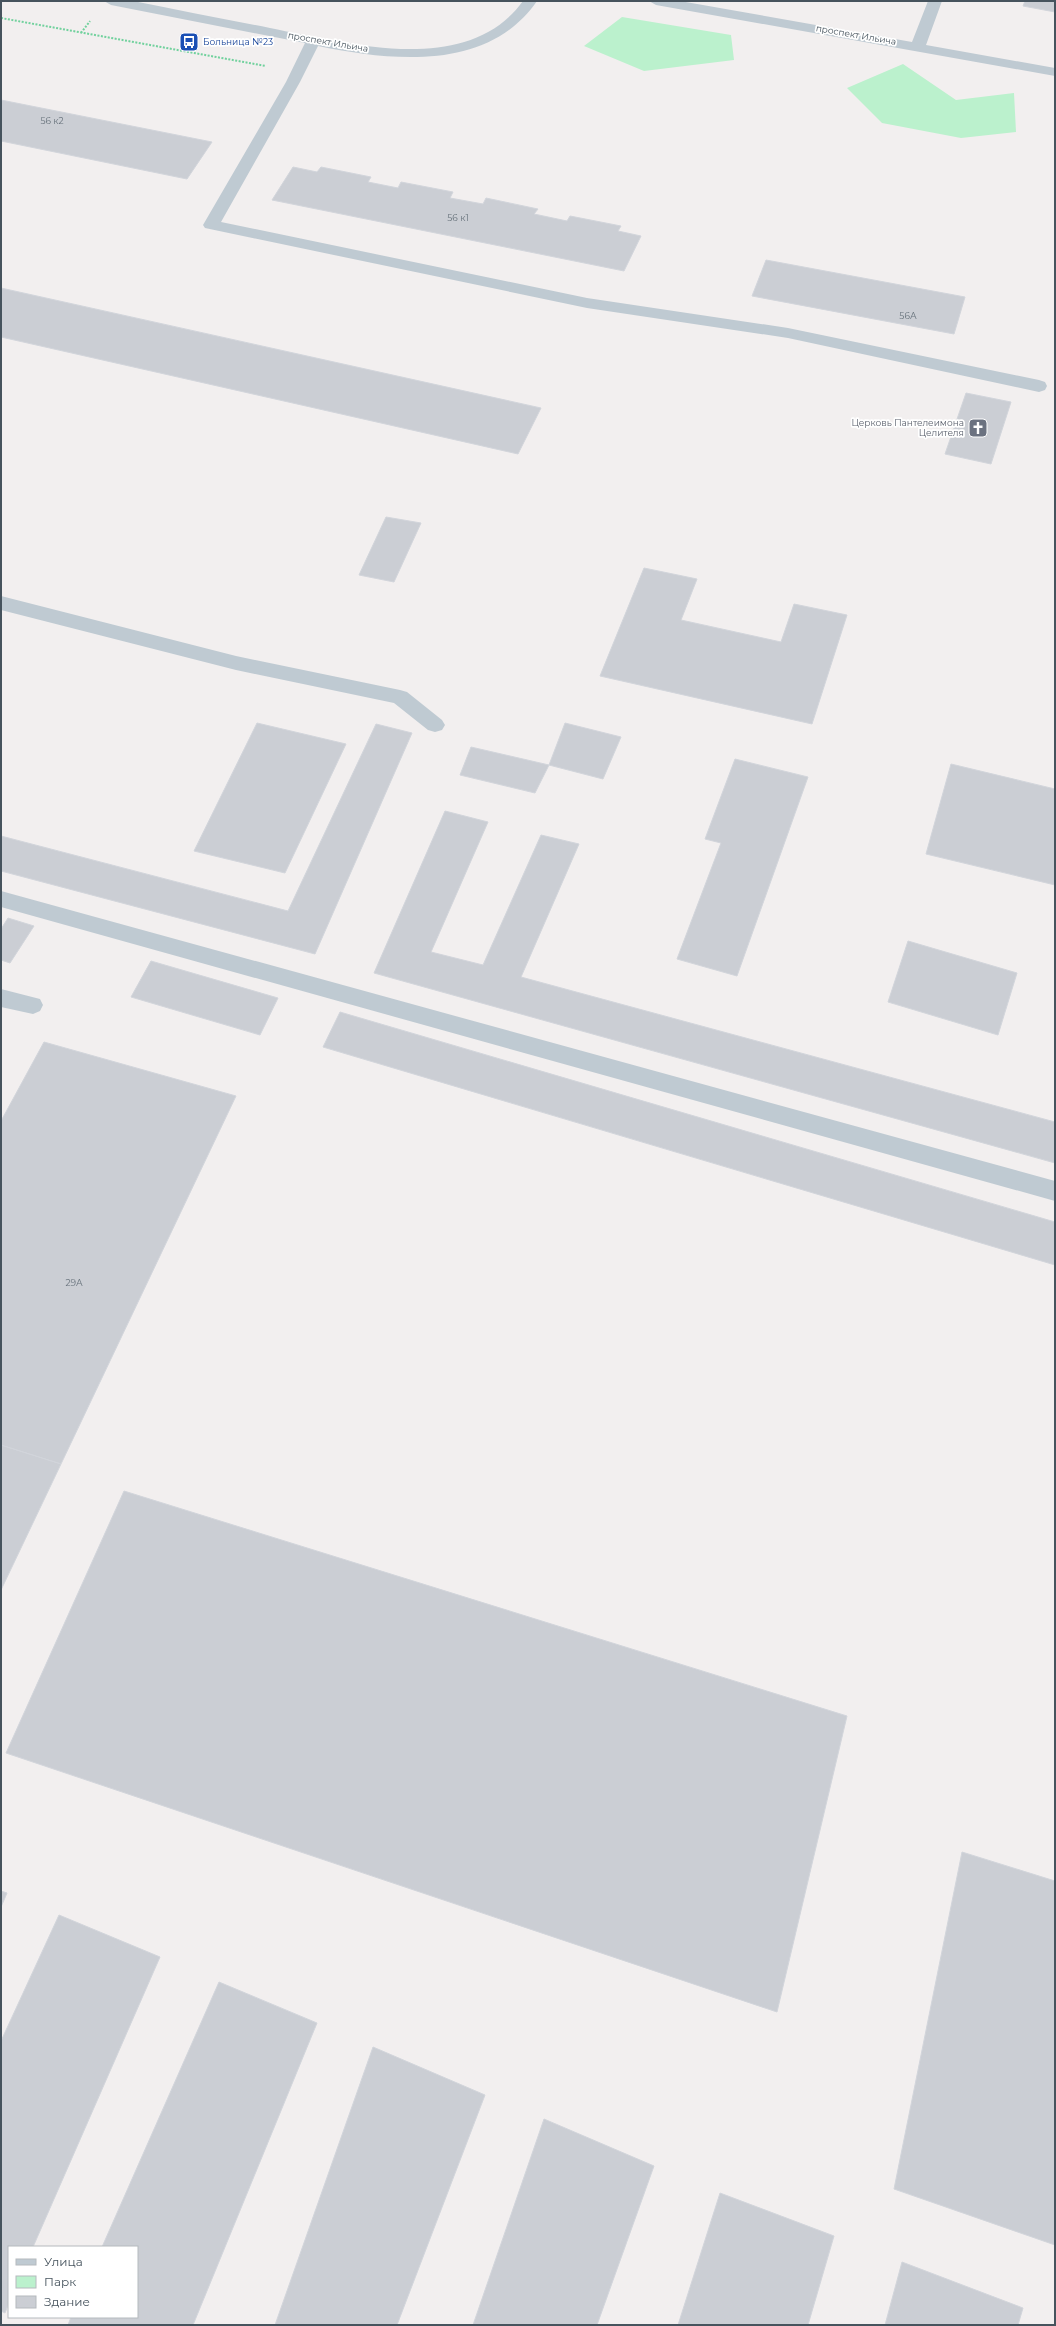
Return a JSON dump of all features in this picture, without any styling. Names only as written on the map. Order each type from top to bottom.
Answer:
[{"type":"street","name":"проспект Ильича","points":[[111,1],[314,40],[380,51],[419,53],[462,47],[496,35],[522,14],[530,1]]},
{"type":"street","name":"проспект Ильича","points":[[656,1],[918,46],[1055,72]]},
{"type":"street","points":[[918,46],[935,1]]},
{"type":"street","points":[[314,40],[298,72],[210,225],[587,303],[788,333],[1039,386]]},
{"type":"street","points":[[1,603],[236,663],[400,697],[435,725]]},
{"type":"street","points":[[1,899],[1055,1191]]},
{"type":"street","points":[[1,998],[33,1005]]},
{"type":"path","points":[[1,18],[298,72]]},
{"type":"green space","points":[[622,17],[731,35],[734,60],[644,71],[584,46]]},
{"type":"green space","points":[[903,64],[956,100],[1014,93],[1016,132],[961,138],[882,123],[847,88]]},
{"type":"building","points":[[1025,1],[1055,1],[1055,12],[1023,6]]},
{"type":"building","points":[[1,100],[212,142],[187,179],[1,141]]},
{"type":"building","points":[[293,167],[317,172],[321,167],[371,177],[368,182],[398,188],[401,182],[453,192],[450,198],[483,204],[486,198],[538,209],[534,214],[567,221],[570,216],[621,226],[618,231],[641,236],[624,271],[272,200]]},
{"type":"building","points":[[766,260],[965,297],[954,334],[752,296]]},
{"type":"building","points":[[1,288],[541,408],[518,454],[1,337]]},
{"type":"building","name":"Церковь Пантелеимона Целителя","points":[[966,393],[1011,402],[991,464],[945,454]]},
{"type":"building","points":[[386,517],[421,523],[394,582],[359,575]]},
{"type":"building","points":[[644,568],[697,579],[681,620],[781,642],[794,604],[847,615],[812,724],[600,676]]},
{"type":"building","points":[[257,723],[346,744],[285,873],[194,851]]},
{"type":"building","points":[[565,723],[621,737],[603,779],[549,765]]},
{"type":"building","points":[[376,724],[412,733],[315,954],[1,871],[1,836],[288,911]]},
{"type":"building","points":[[471,747],[549,765],[535,793],[460,775]]},
{"type":"building","points":[[735,759],[808,777],[737,976],[677,959],[721,843],[705,839]]},
{"type":"building","points":[[951,764],[1055,789],[1055,885],[926,854]]},
{"type":"building","points":[[445,811],[488,822],[431,952],[483,965],[541,835],[579,844],[521,977],[1055,1122],[1055,1163],[374,973]]},
{"type":"building","points":[[8,918],[34,926],[10,963],[1,960],[1,929]]},
{"type":"building","points":[[908,941],[1017,973],[998,1035],[888,1002]]},
{"type":"building","points":[[151,961],[278,998],[260,1035],[131,997]]},
{"type":"building","points":[[340,1012],[1055,1222],[1055,1265],[323,1047]]},
{"type":"building","points":[[44,1042],[236,1096],[61,1464],[1,1445],[1,1121]]},
{"type":"building","points":[[1,1445],[61,1464],[1,1590]]},
{"type":"building","points":[[124,1491],[847,1716],[777,2012],[6,1753]]},
{"type":"building","points":[[962,1852],[1055,1881],[1055,2245],[894,2189]]},
{"type":"building","points":[[1,1891],[7,1893],[1,1907]]},
{"type":"building","points":[[59,1915],[160,1957],[33,2246],[8,2246],[8,2306],[5,2313],[1,2311],[1,2041]]},
{"type":"building","points":[[219,1982],[317,2023],[193,2325],[68,2325],[71,2318],[138,2318],[138,2246],[102,2246]]},
{"type":"building","points":[[373,2047],[485,2095],[397,2325],[275,2325]]},
{"type":"building","points":[[544,2119],[654,2166],[597,2325],[473,2325]]},
{"type":"building","points":[[720,2193],[834,2236],[808,2325],[678,2325]]},
{"type":"building","points":[[902,2262],[1023,2308],[1018,2325],[885,2325]]},
{"type":"place","name":"Больница №23","points":[[189,42]]},
{"type":"place","name":"Церковь Пантелеимона Целителя","points":[[978,428]]}]
